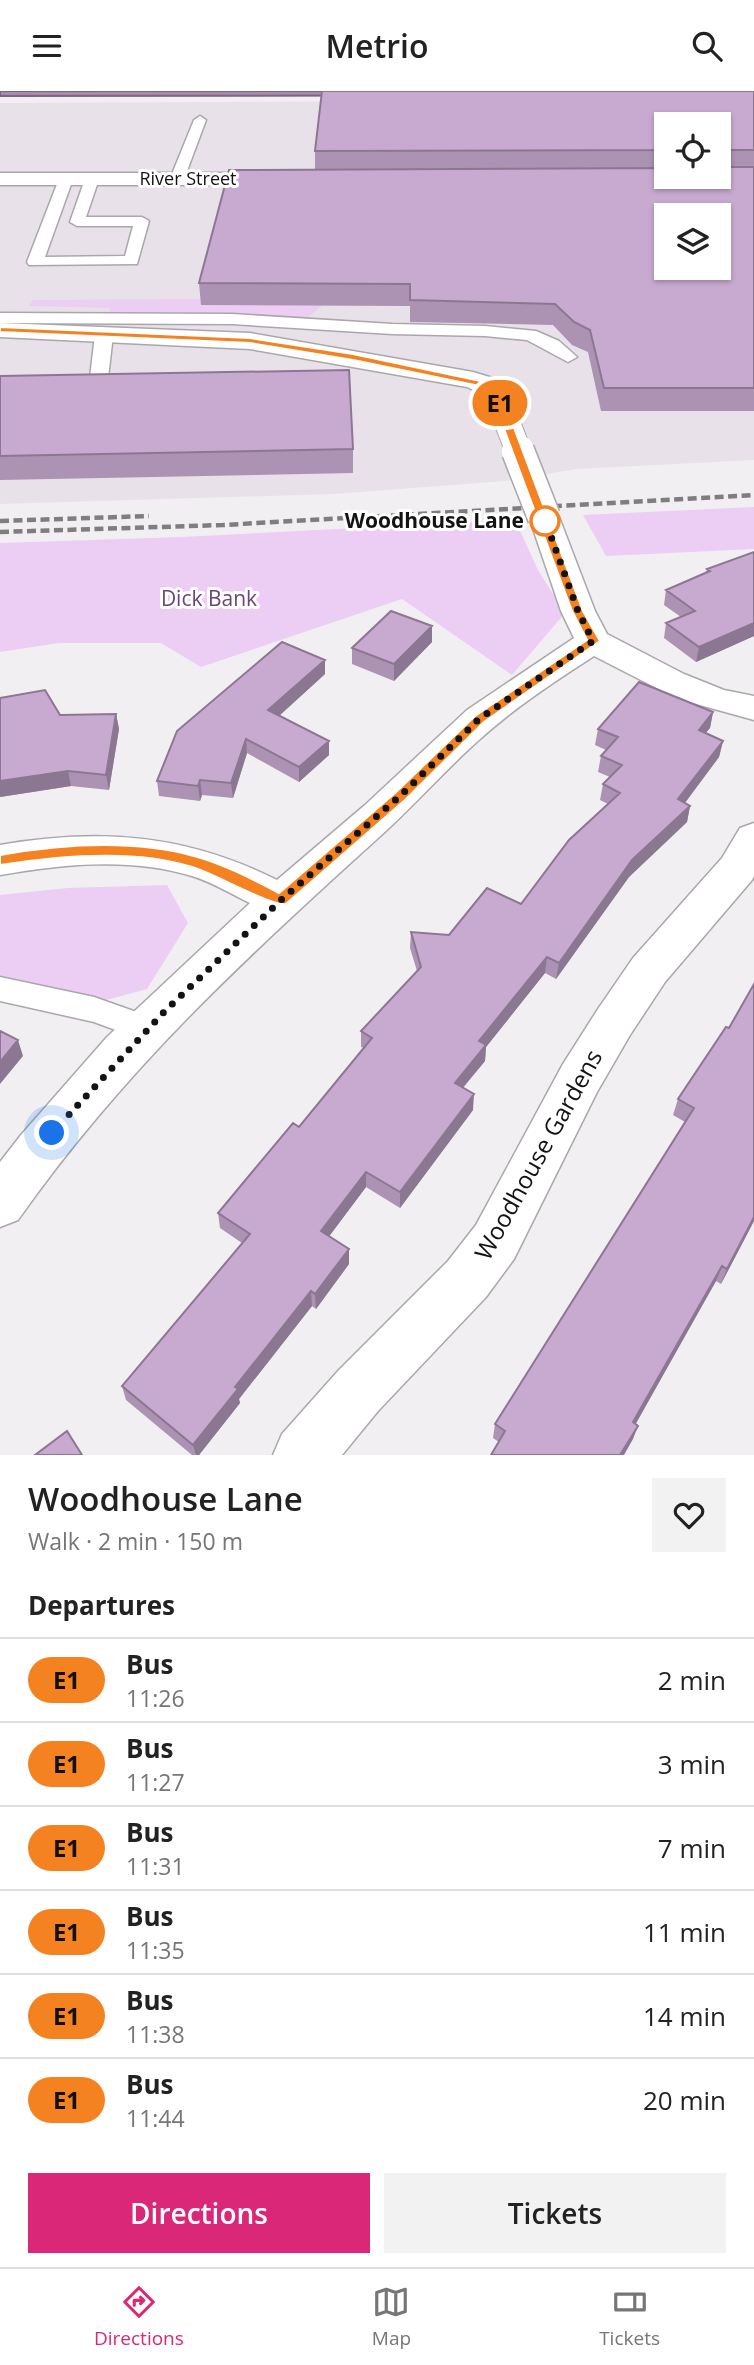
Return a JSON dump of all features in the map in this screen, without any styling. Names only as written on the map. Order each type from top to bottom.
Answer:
[{"type":"street","name":"River Street","points":[[0,179],[301,179]]},
{"type":"street","points":[[0,330],[225,339],[275,344],[484,386],[593,641],[643,670],[708,697],[754,708]]},
{"type":"street","points":[[0,1203],[35,1151],[148,1029],[281,900],[400,796],[479,719],[593,641]]},
{"type":"street","name":"Woodhouse Gardens","points":[[303,1455],[358,1391],[467,1279],[495,1242],[580,1078],[614,1021],[649,970],[737,869],[754,838]]},
{"type":"street","points":[[0,860],[55,851],[159,854],[193,861],[225,873],[281,900]]},
{"type":"lane","points":[[177,179],[200,120]]},
{"type":"lane","points":[[66,179],[35,263],[131,261],[142,221],[77,222],[92,179]]},
{"type":"lane","points":[[0,318],[232,319],[392,330],[485,331],[530,335],[553,345],[569,357]]},
{"type":"lane","points":[[98,386],[104,335]]},
{"type":"lane","points":[[0,989],[132,1021],[148,1029]]},
{"type":"shaded area","points":[[0,91],[754,91],[754,95],[0,96]]},
{"type":"shaded area","points":[[754,99],[754,460],[577,469],[505,481],[334,494],[0,504],[0,103]]},
{"type":"green space","points":[[202,299],[201,305],[323,305],[307,318],[109,313],[110,308],[29,306],[33,300]]},
{"type":"green space","points":[[754,507],[754,549],[606,556],[583,515]]},
{"type":"green space","name":"Dick Bank","points":[[515,520],[538,570],[565,613],[512,675],[402,599],[201,667],[161,643],[59,643],[0,652],[0,543],[182,537]]},
{"type":"green space","points":[[167,885],[188,923],[147,989],[80,1007],[0,989],[0,895],[68,888]]},
{"type":"building","points":[[322,91],[754,91],[754,150],[731,150],[731,112],[654,112],[654,150],[315,151]]},
{"type":"building","points":[[731,167],[754,167],[754,388],[604,388],[590,330],[574,322],[555,304],[410,300],[410,284],[199,283],[229,170],[654,168],[654,189],[731,189]]},
{"type":"building","points":[[349,370],[353,449],[0,456],[0,376]]},
{"type":"building","points":[[754,552],[754,623],[699,647],[666,623],[695,611],[666,590],[710,571],[707,569]]},
{"type":"building","points":[[391,611],[432,626],[394,664],[352,648]]},
{"type":"building","points":[[282,642],[325,660],[268,710],[329,741],[299,767],[246,739],[231,783],[200,780],[198,786],[157,781],[177,731]]},
{"type":"building","points":[[639,682],[713,712],[699,730],[723,741],[678,799],[690,806],[632,860],[559,963],[547,957],[479,1041],[486,1045],[455,1083],[474,1094],[400,1192],[366,1172],[321,1231],[349,1249],[315,1294],[311,1291],[193,1445],[122,1386],[250,1234],[218,1213],[293,1123],[299,1127],[372,1038],[361,1031],[421,967],[411,932],[449,935],[487,888],[521,904],[569,840],[620,793],[603,784],[622,765],[601,756],[618,737],[598,729]]},
{"type":"building","points":[[45,690],[60,715],[116,714],[106,775],[68,771],[0,781],[0,698]]},
{"type":"building","points":[[754,984],[754,1217],[727,1269],[722,1266],[633,1422],[638,1426],[620,1455],[491,1455],[505,1431],[495,1424],[694,1108],[678,1099],[726,1027],[729,1028]]},
{"type":"building","points":[[0,1031],[18,1040],[0,1062]]},
{"type":"building","points":[[67,1431],[82,1455],[35,1455]]},
{"type":"railway","points":[[0,532],[223,525],[754,495]]},
{"type":"railway","points":[[0,521],[149,516]]},
{"type":"bus line","name":"E1","points":[[0,330],[250,341],[353,357],[487,385],[496,393],[578,611],[593,641],[479,719],[400,796],[281,900],[225,873],[193,861],[159,854],[55,851],[0,860]]},
{"type":"place","name":"Woodhouse Lane","points":[[545,521]]},
{"type":"route","points":[[52,1133],[165,1011],[281,900],[400,796],[479,719],[593,641],[578,611],[544,517],[545,521]]}]
